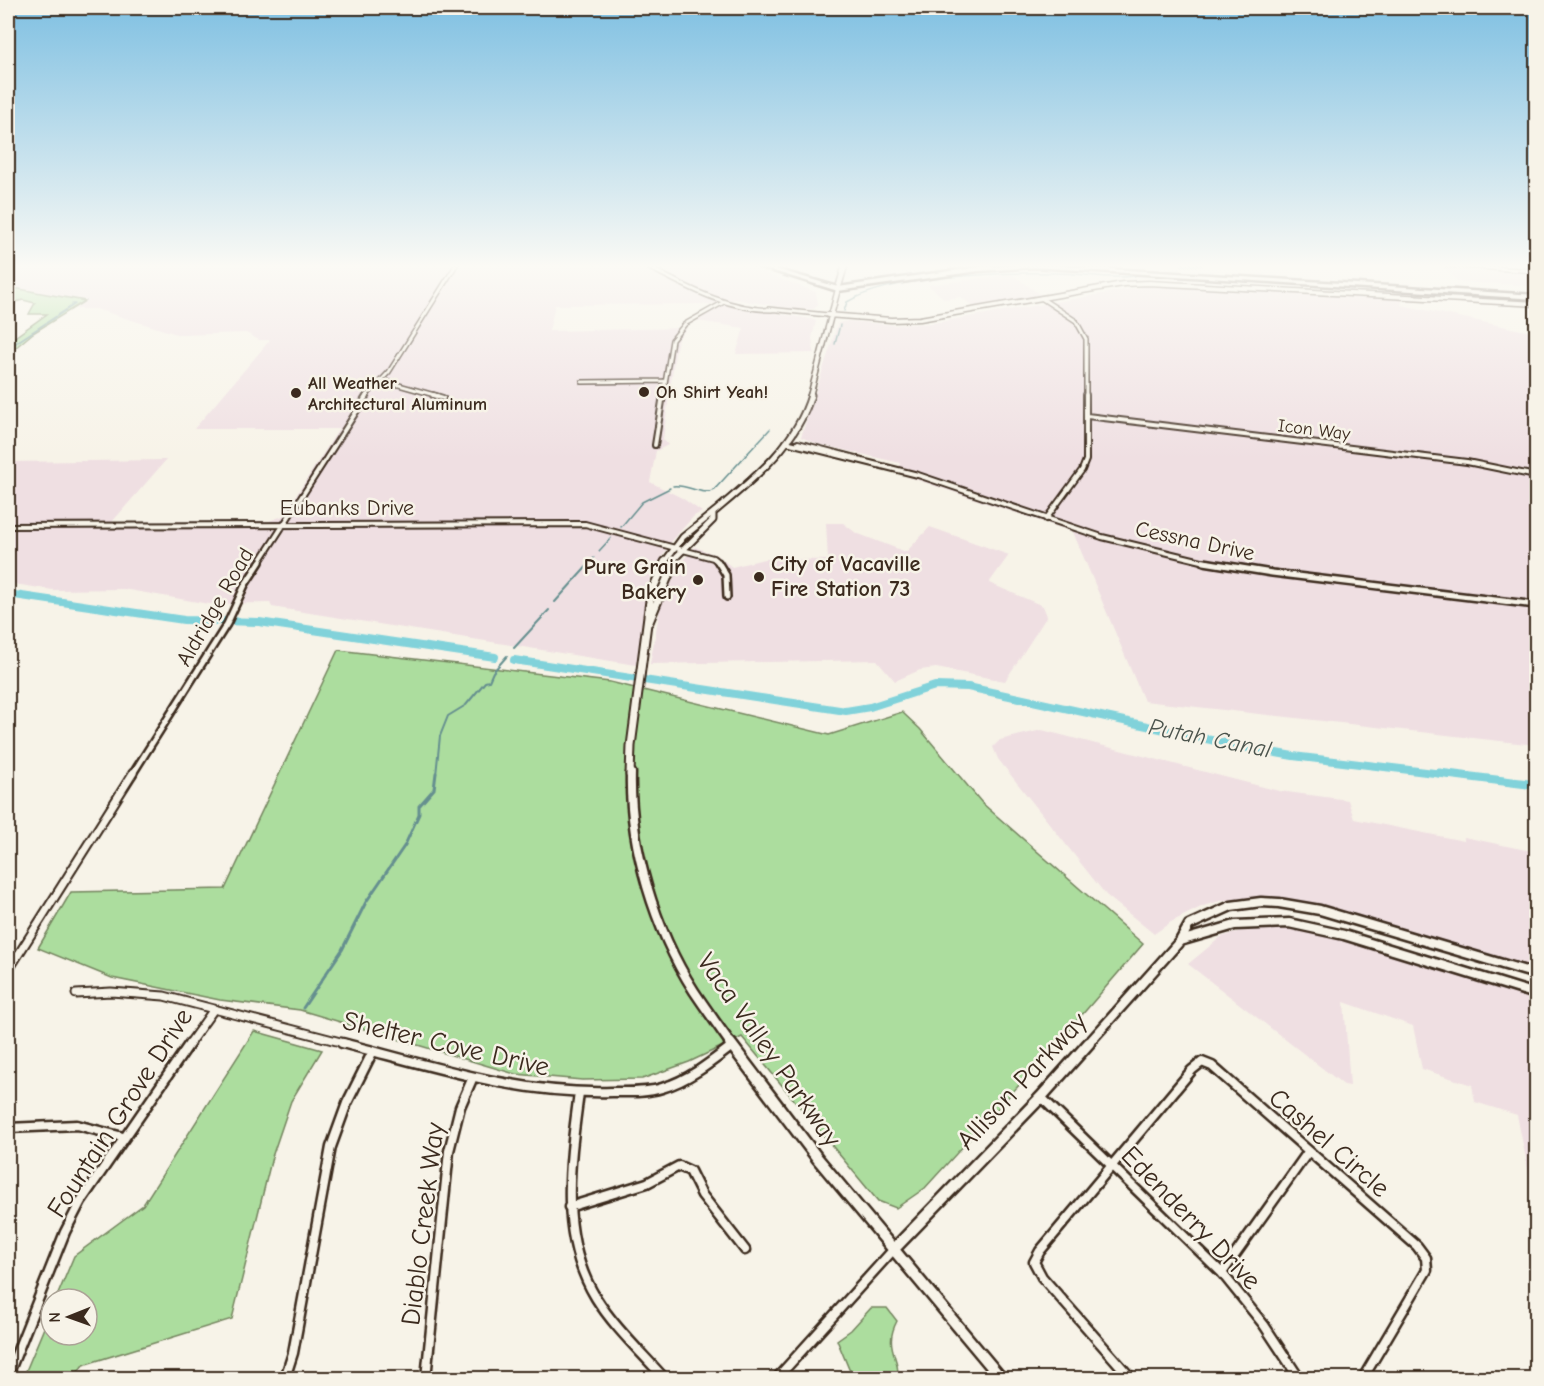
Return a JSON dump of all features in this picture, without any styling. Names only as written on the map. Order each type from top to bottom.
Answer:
[{"type":"street","name":"Aldridge Road","points":[[8,971],[227,624],[245,585],[283,525],[365,397],[388,372],[415,330]]},
{"type":"street","points":[[655,445],[672,340],[679,330]]},
{"type":"street","name":"Vaca Valley Parkway","points":[[825,330],[816,375],[804,416],[797,429],[736,494],[704,518],[676,547],[661,566],[655,579],[648,607],[649,622],[629,774],[631,812],[639,860],[665,937],[693,990],[732,1046],[818,1159],[1001,1378]]},
{"type":"street","points":[[1046,519],[1082,470],[1086,460],[1087,416],[1084,334],[1081,330]]},
{"type":"street","points":[[381,380],[443,398]]},
{"type":"street","points":[[582,382],[665,381]]},
{"type":"street","name":"Icon Way","points":[[1087,416],[1467,462],[1536,476]]},
{"type":"street","name":"Cessna Drive","points":[[786,442],[931,479],[1102,537],[1229,567],[1536,605]]},
{"type":"street","name":"Vaca Valley Parkway","points":[[649,622],[671,567],[683,549],[713,520],[713,513]]},
{"type":"street","name":"Eubanks Drive","points":[[8,526],[585,524],[705,555],[720,562],[727,575],[727,597]]},
{"type":"street","name":"Allison Parkway","points":[[894,1249],[1041,1097],[1180,941],[1190,926],[1205,916],[1231,906],[1261,902],[1320,910],[1536,974]]},
{"type":"street","points":[[1180,941],[1235,925],[1289,923],[1344,935],[1536,994]]},
{"type":"street","name":"Shelter Cove Drive","points":[[75,994],[111,992],[154,995],[472,1077],[545,1091],[579,1093],[648,1091],[662,1088],[693,1075],[732,1046]]},
{"type":"street","name":"Fountain Grove Drive","points":[[8,1375],[37,1308],[65,1232],[81,1200],[214,1009]]},
{"type":"street","points":[[285,1378],[293,1353],[331,1147],[347,1103],[373,1051]]},
{"type":"street","name":"Cashel Circle","points":[[1112,1167],[1192,1070],[1202,1062],[1212,1066],[1417,1246],[1426,1258],[1427,1270],[1363,1378]]},
{"type":"street","name":"Diablo Creek Way","points":[[426,1378],[449,1151],[460,1107],[472,1077]]},
{"type":"street","points":[[579,1093],[570,1164],[569,1207],[576,1245],[596,1298],[664,1378]]},
{"type":"street","name":"Edenderry Drive","points":[[1041,1097],[1222,1273],[1264,1325],[1299,1378]]},
{"type":"street","points":[[8,1128],[77,1125],[123,1137]]},
{"type":"street","points":[[1222,1273],[1308,1152]]},
{"type":"street","points":[[569,1207],[647,1183],[679,1166],[690,1171],[702,1195],[745,1250]]},
{"type":"street","points":[[1112,1167],[1040,1251],[1034,1262],[1042,1277],[1131,1378]]},
{"type":"street","points":[[777,1378],[894,1249]]},
{"type":"shaded area","points":[[163,330],[686,330],[678,339],[675,354],[663,439],[668,445],[656,451],[650,482],[682,498],[702,512],[694,516],[674,538],[653,571],[647,588],[636,665],[272,607],[270,603],[209,604],[123,589],[53,590],[8,583],[8,462],[166,460],[112,522],[269,521],[283,516],[339,429],[194,429],[270,340],[259,340],[246,333],[180,335]]},
{"type":"shaded area","points":[[743,330],[814,330],[812,338],[814,353],[736,354]]},
{"type":"shaded area","points":[[836,330],[1520,330],[1536,333],[1536,745],[1144,701],[1073,532],[897,473],[900,463],[818,444],[801,437]]},
{"type":"shaded area","points":[[826,523],[843,523],[856,533],[906,552],[930,527],[1009,555],[989,583],[1043,606],[1047,616],[1005,681],[936,668],[920,670],[895,681],[877,660],[650,664],[661,603],[682,561],[695,547],[716,555],[732,567],[764,559],[828,560]]},
{"type":"shaded area","points":[[1042,730],[1279,791],[1348,800],[1354,819],[1464,841],[1464,837],[1536,852],[1536,970],[1325,906],[1291,900],[1247,898],[1220,901],[1203,906],[1171,922],[1154,934],[1106,895],[998,759],[993,747],[1000,740]]},
{"type":"shaded area","points":[[1283,926],[1304,928],[1365,945],[1536,999],[1536,1209],[1517,1115],[1475,1102],[1472,1085],[1422,1069],[1413,1026],[1344,1002],[1350,1086],[1344,1085],[1188,964],[1221,937],[1247,929]]},
{"type":"green space","points":[[25,330],[38,330],[8,354],[8,342]]},
{"type":"green space","points":[[338,650],[610,682],[829,735],[902,712],[920,729],[982,803],[1143,944],[1062,1038],[925,1188],[896,1208],[878,1201],[742,1037],[689,1062],[642,1079],[582,1080],[515,1074],[300,1010],[220,1000],[112,978],[38,948],[71,892],[225,889]]},
{"type":"green space","points":[[254,1031],[322,1050],[291,1101],[272,1157],[232,1319],[83,1365],[73,1378],[23,1378],[39,1340],[39,1347],[99,1347],[99,1287],[61,1287],[74,1256],[143,1205]]},
{"type":"green space","points":[[871,1308],[887,1308],[897,1321],[893,1330],[892,1345],[898,1378],[858,1378],[849,1369],[837,1340],[851,1330]]},
{"type":"waterway","points":[[8,348],[36,330]]},
{"type":"waterway","points":[[835,344],[839,330]]},
{"type":"waterway","points":[[673,486],[683,486],[703,492],[713,491],[770,429]]},
{"type":"waterway","points":[[621,527],[642,502],[670,488]]},
{"type":"waterway","points":[[599,551],[611,538]]},
{"type":"waterway","points":[[590,563],[594,558]]},
{"type":"waterway","points":[[555,602],[591,562]]},
{"type":"waterway","points":[[8,594],[184,620],[259,622],[495,657]]},
{"type":"waterway","points":[[514,648],[549,610]]},
{"type":"waterway","points":[[436,775],[440,736],[448,716],[466,705],[485,682],[489,681],[493,672],[507,656]]},
{"type":"waterway","name":"Putah Canal","points":[[514,660],[846,711],[870,707],[935,686],[968,687],[1243,747],[1293,756],[1451,775]]},
{"type":"waterway","points":[[303,1008],[342,950],[366,902],[405,845],[419,814],[419,806],[434,789],[436,773]]},
{"type":"waterway","name":"Putah Canal","points":[[1439,773],[1536,785]]},
{"type":"place","name":"Oh Shirt Yeah!","points":[[644,392]]},
{"type":"place","name":"All Weather Architectural Aluminum","points":[[296,393]]},
{"type":"place","name":"City of Vacaville Fire Station 73","points":[[759,577]]},
{"type":"place","name":"Pure Grain Bakery","points":[[698,580]]}]
